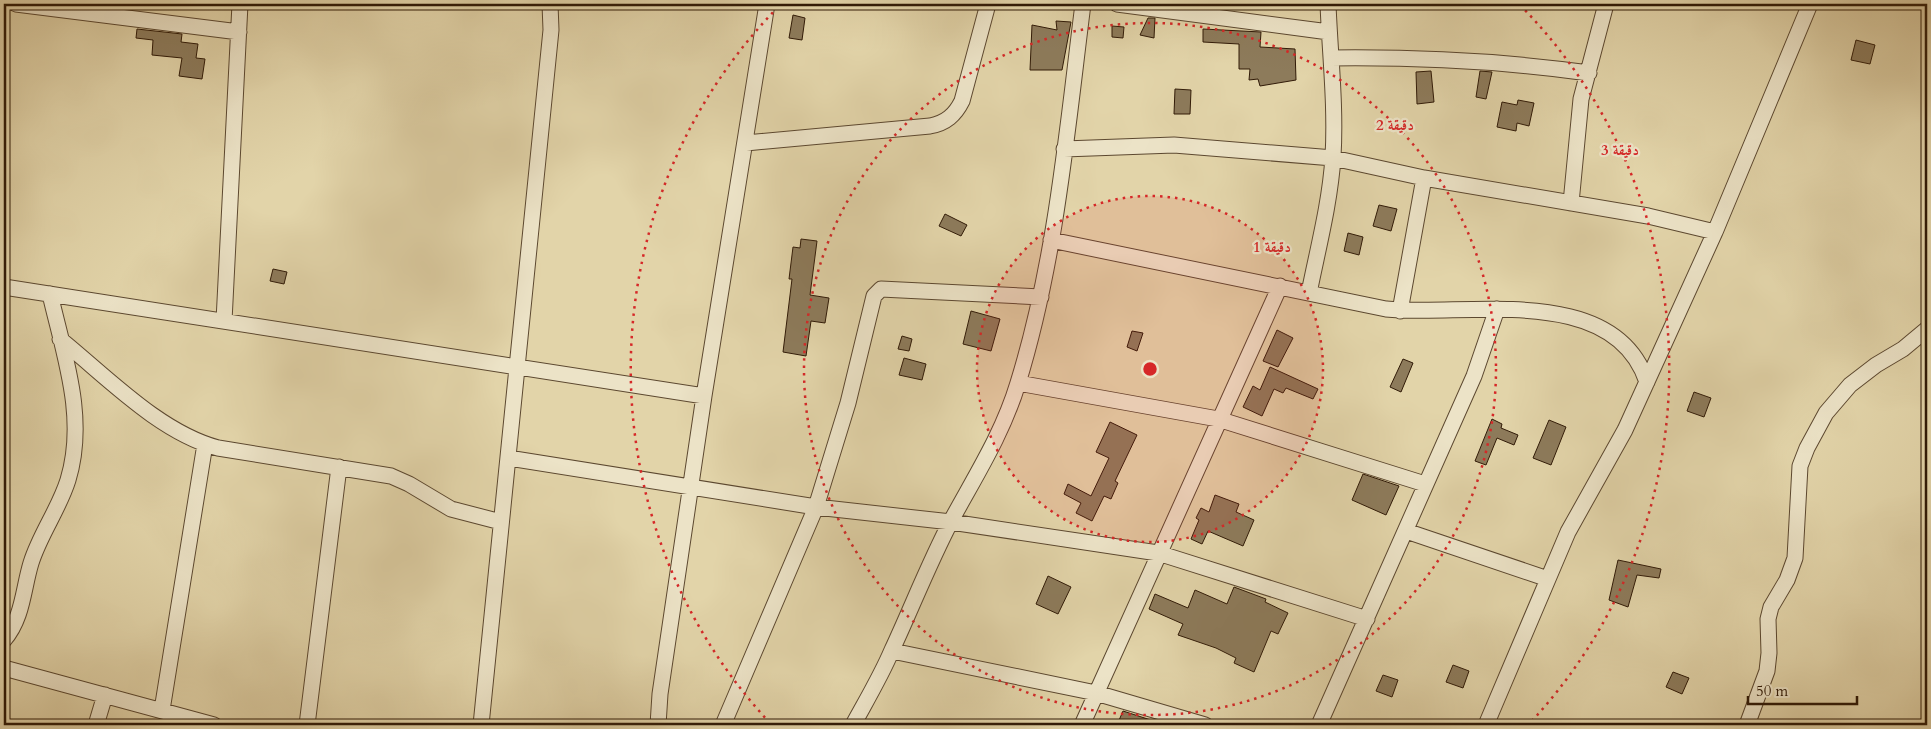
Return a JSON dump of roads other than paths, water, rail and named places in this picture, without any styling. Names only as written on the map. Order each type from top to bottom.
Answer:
[{"type":"street","points":[[16,4],[239,32]]},
{"type":"street","points":[[224,321],[240,4]]},
{"type":"street","points":[[481,725],[551,30],[550,4]]},
{"type":"street","points":[[658,725],[660,694],[693,487],[704,396],[767,4]]},
{"type":"street","points":[[746,143],[930,126],[944,122],[955,113],[962,101],[988,4]]},
{"type":"street","points":[[853,725],[892,651],[951,522],[986,461],[1018,384],[1041,297],[1051,240],[1083,4]]},
{"type":"street","points":[[1117,4],[1195,9],[1329,32]]},
{"type":"street","points":[[1309,293],[1328,200],[1333,158],[1334,127],[1328,4]]},
{"type":"street","points":[[1571,203],[1581,99],[1606,4]]},
{"type":"street","points":[[1486,725],[1568,532],[1625,430],[1716,232],[1810,4]]},
{"type":"street","points":[[1331,58],[1408,57],[1479,60],[1589,73]]},
{"type":"street","points":[[1064,149],[1174,145],[1333,158],[1424,178],[1648,216],[1716,232]]},
{"type":"street","points":[[1400,311],[1424,178]]},
{"type":"street","points":[[1051,240],[1280,286],[1359,305],[1400,311],[1497,309],[1560,315],[1603,327],[1614,334],[1632,351],[1647,382]]},
{"type":"street","points":[[1082,725],[1218,419],[1280,286]]},
{"type":"street","points":[[4,287],[704,396]]},
{"type":"street","points":[[723,725],[816,506],[848,403],[872,301],[877,292],[881,289],[1041,297]]},
{"type":"street","points":[[4,640],[18,620],[31,562],[46,524],[61,498],[72,465],[76,417],[50,294]]},
{"type":"street","points":[[1319,725],[1474,376],[1497,309]]},
{"type":"street","points":[[1747,725],[1767,671],[1769,653],[1768,619],[1771,607],[1787,580],[1795,558],[1800,466],[1807,448],[1826,413],[1850,385],[1876,365],[1903,349],[1927,329]]},
{"type":"street","points":[[60,339],[157,418],[183,435],[205,444],[391,476],[409,484],[451,509],[501,522]]},
{"type":"street","points":[[1018,384],[1218,419],[1425,484]]},
{"type":"street","points":[[162,710],[205,444]]},
{"type":"street","points":[[508,458],[816,506],[951,522],[1158,554],[1367,620]]},
{"type":"street","points":[[307,725],[339,467]]},
{"type":"street","points":[[1406,531],[1548,579]]},
{"type":"street","points":[[892,651],[1096,693],[1205,725]]},
{"type":"street","points":[[4,668],[214,725]]},
{"type":"street","points":[[96,725],[105,695]]}]
